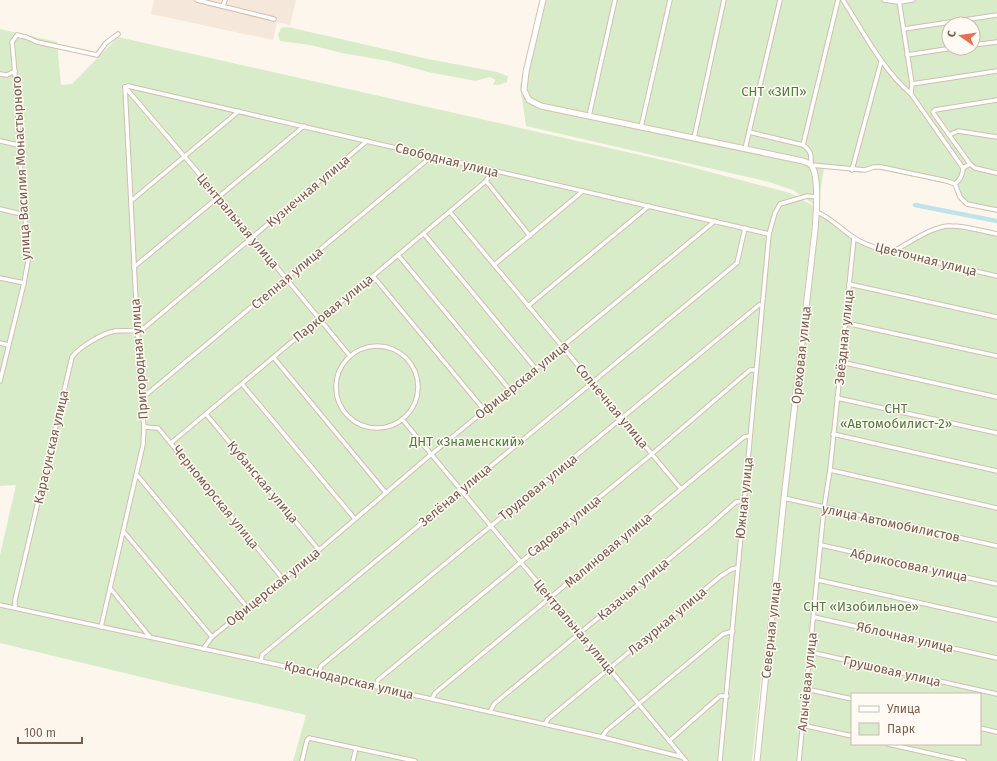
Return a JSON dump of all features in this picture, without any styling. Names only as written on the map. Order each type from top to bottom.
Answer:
[{"type":"street","points":[[197,0],[274,19]]},
{"type":"street","points":[[223,6],[225,0]]},
{"type":"street","points":[[543,0],[526,72],[524,90],[529,100],[541,106],[803,161],[811,165],[831,166],[852,170],[865,170],[874,167],[881,167],[955,184]]},
{"type":"street","points":[[590,116],[615,0]]},
{"type":"street","points":[[641,127],[670,0]]},
{"type":"street","points":[[694,138],[724,0]]},
{"type":"street","points":[[745,149],[780,0]]},
{"type":"street","points":[[804,145],[838,0]]},
{"type":"street","points":[[843,0],[881,62],[911,94],[963,168],[963,173],[959,181],[955,184]]},
{"type":"street","points":[[884,0],[913,0]]},
{"type":"street","points":[[899,1],[912,84],[911,94]]},
{"type":"street","points":[[904,29],[997,15]]},
{"type":"street","name":"улица Василия Монастырного","points":[[0,381],[24,284],[28,261],[18,145],[15,71],[12,42],[17,36],[97,55],[106,43],[118,34]]},
{"type":"street","points":[[981,44],[997,42]]},
{"type":"street","points":[[907,54],[941,50]]},
{"type":"street","points":[[852,170],[881,62]]},
{"type":"street","points":[[0,74],[7,75],[15,71]]},
{"type":"street","points":[[912,84],[997,71]]},
{"type":"street","name":"Свободная улица","points":[[125,87],[128,86],[239,111],[492,171],[769,234]]},
{"type":"street","name":"Центральная улица","points":[[125,87],[219,197],[350,356]]},
{"type":"street","name":"Пригородная улица","points":[[101,627],[144,445],[125,87]]},
{"type":"street","points":[[997,100],[935,110],[933,112],[970,164],[975,168],[997,173]]},
{"type":"street","points":[[131,201],[239,111]]},
{"type":"street","points":[[134,267],[304,126]]},
{"type":"street","points":[[949,135],[958,131],[997,137]]},
{"type":"street","points":[[749,132],[804,145],[811,152],[811,165]]},
{"type":"street","points":[[0,141],[18,145]]},
{"type":"street","name":"Кузнечная улица","points":[[137,331],[143,329],[368,141]]},
{"type":"street","name":"Степная улица","points":[[141,399],[432,156]]},
{"type":"street","points":[[963,168],[970,164]]},
{"type":"street","name":"Ореховая улица","points":[[784,498],[817,212],[815,173],[811,165]]},
{"type":"street","name":"Парковая улица","points":[[171,443],[450,212],[486,181],[492,171]]},
{"type":"street","points":[[486,181],[530,236]]},
{"type":"street","points":[[955,184],[960,196],[967,204],[997,210]]},
{"type":"street","points":[[494,265],[583,191]]},
{"type":"street","name":"Южная улица","points":[[720,761],[769,234],[775,213],[780,204],[806,196],[817,196]]},
{"type":"street","points":[[528,306],[649,206]]},
{"type":"street","points":[[0,209],[25,215]]},
{"type":"street","name":"Солнечная улица","points":[[450,212],[681,489]]},
{"type":"street","name":"Цветочная улица","points":[[817,212],[830,219],[854,238],[870,245],[892,252],[997,276]]},
{"type":"street","name":"Офицерская улица","points":[[203,649],[212,637],[247,607],[319,550],[510,390],[715,222]]},
{"type":"street","points":[[892,252],[929,232],[950,225],[997,234]]},
{"type":"street","name":"Зелёная улица","points":[[261,661],[262,655],[461,489],[737,263],[745,228]]},
{"type":"street","points":[[424,234],[536,369]]},
{"type":"street","name":"Звёздная улица","points":[[824,508],[830,470],[854,238]]},
{"type":"street","points":[[398,255],[510,390]]},
{"type":"street","points":[[373,276],[485,411]]},
{"type":"street","points":[[0,278],[24,284]]},
{"type":"street","points":[[850,284],[997,317]]},
{"type":"street","name":"Трудовая улица","points":[[318,674],[321,666],[759,305],[762,305]]},
{"type":"street","points":[[846,323],[997,356]]},
{"type":"street","name":"Карасунская улица","points":[[15,608],[15,600],[72,357],[76,352],[106,334],[115,331],[137,331]]},
{"type":"street","points":[[0,343],[8,345]]},
{"type":"street","points":[[375,346],[388,348],[399,353],[408,361],[416,377],[417,395],[413,406],[402,419],[387,427],[374,428],[361,425],[350,418],[342,408],[337,396],[336,383],[339,370],[350,356],[363,348],[375,346]]},
{"type":"street","points":[[274,358],[386,493]]},
{"type":"street","points":[[841,362],[997,397]]},
{"type":"street","name":"Садовая улица","points":[[376,686],[378,680],[652,454],[750,370],[756,370]]},
{"type":"street","points":[[242,384],[355,519]]},
{"type":"street","points":[[837,398],[997,433]]},
{"type":"street","name":"Кубанская улица","points":[[206,414],[319,550]]},
{"type":"street","name":"Центральная улица","points":[[402,419],[686,761]]},
{"type":"street","name":"Черноморская улица","points":[[144,427],[158,428],[283,579]]},
{"type":"street","points":[[833,434],[997,471]]},
{"type":"street","name":"Малиновая улица","points":[[432,699],[435,693],[681,489],[744,437],[750,436]]},
{"type":"street","points":[[830,470],[997,508]]},
{"type":"street","points":[[137,475],[247,607]]},
{"type":"street","name":"улица Автомобилистов","points":[[784,498],[997,546]]},
{"type":"street","name":"Северная улица","points":[[756,761],[784,498]]},
{"type":"street","name":"Казачья улица","points":[[490,712],[494,704],[736,502],[744,501]]},
{"type":"street","name":"Алычёвая улица","points":[[800,761],[802,725],[818,580],[824,508]]},
{"type":"street","points":[[124,532],[212,637]]},
{"type":"street","name":"Абрикосовая улица","points":[[821,545],[997,584]]},
{"type":"street","name":"Лазурная улица","points":[[544,724],[548,719],[722,576],[732,569],[737,568]]},
{"type":"street","points":[[818,580],[997,620]]},
{"type":"street","points":[[110,588],[150,637]]},
{"type":"street","name":"Краснодарская улица","points":[[0,605],[376,686],[602,737],[682,757]]},
{"type":"street","name":"Яблочная улица","points":[[814,617],[997,658]]},
{"type":"street","points":[[602,737],[606,731],[723,634],[733,631]]},
{"type":"street","name":"Грушовая улица","points":[[810,652],[997,694]]},
{"type":"street","points":[[806,689],[851,699]]},
{"type":"street","points":[[669,741],[720,696],[727,696]]},
{"type":"street","points":[[802,725],[851,736]]},
{"type":"street","points":[[981,728],[997,732]]},
{"type":"street","points":[[302,761],[307,740],[309,738],[404,760],[415,761]]},
{"type":"street","points":[[892,745],[964,761]]},
{"type":"street","points":[[353,761],[356,748]]},
{"type":"shaded area","points":[[154,0],[296,0],[290,25],[277,22],[273,40],[151,14]]},
{"type":"green space","name":"СНТ «ЗИП»","points":[[540,0],[997,0],[997,213],[963,205],[953,185],[876,169],[861,173],[824,168],[818,205],[813,204],[793,190],[769,182],[526,126],[520,86]]},
{"type":"green space","points":[[288,27],[428,59],[497,72],[508,76],[507,82],[493,85],[495,80],[490,77],[476,81],[428,72],[388,61],[342,53],[310,45],[280,41],[278,35],[281,28]]},
{"type":"green space","name":"ДНТ «Знаменский»","points":[[0,29],[57,42],[61,85],[72,84],[118,37],[680,164],[790,193],[814,206],[752,761],[293,761],[306,715],[0,643],[0,555],[16,485],[0,486]]},
{"type":"green space","points":[[817,212],[854,238],[892,252],[929,232],[950,225],[997,234],[997,761],[757,761]]},
{"type":"waterway","points":[[915,205],[997,221]]},
{"type":"park label","name":"СНТ «Автомобилист-2»","points":[[896,416]]},
{"type":"park label","name":"СНТ «Изобильное»","points":[[861,606]]}]
